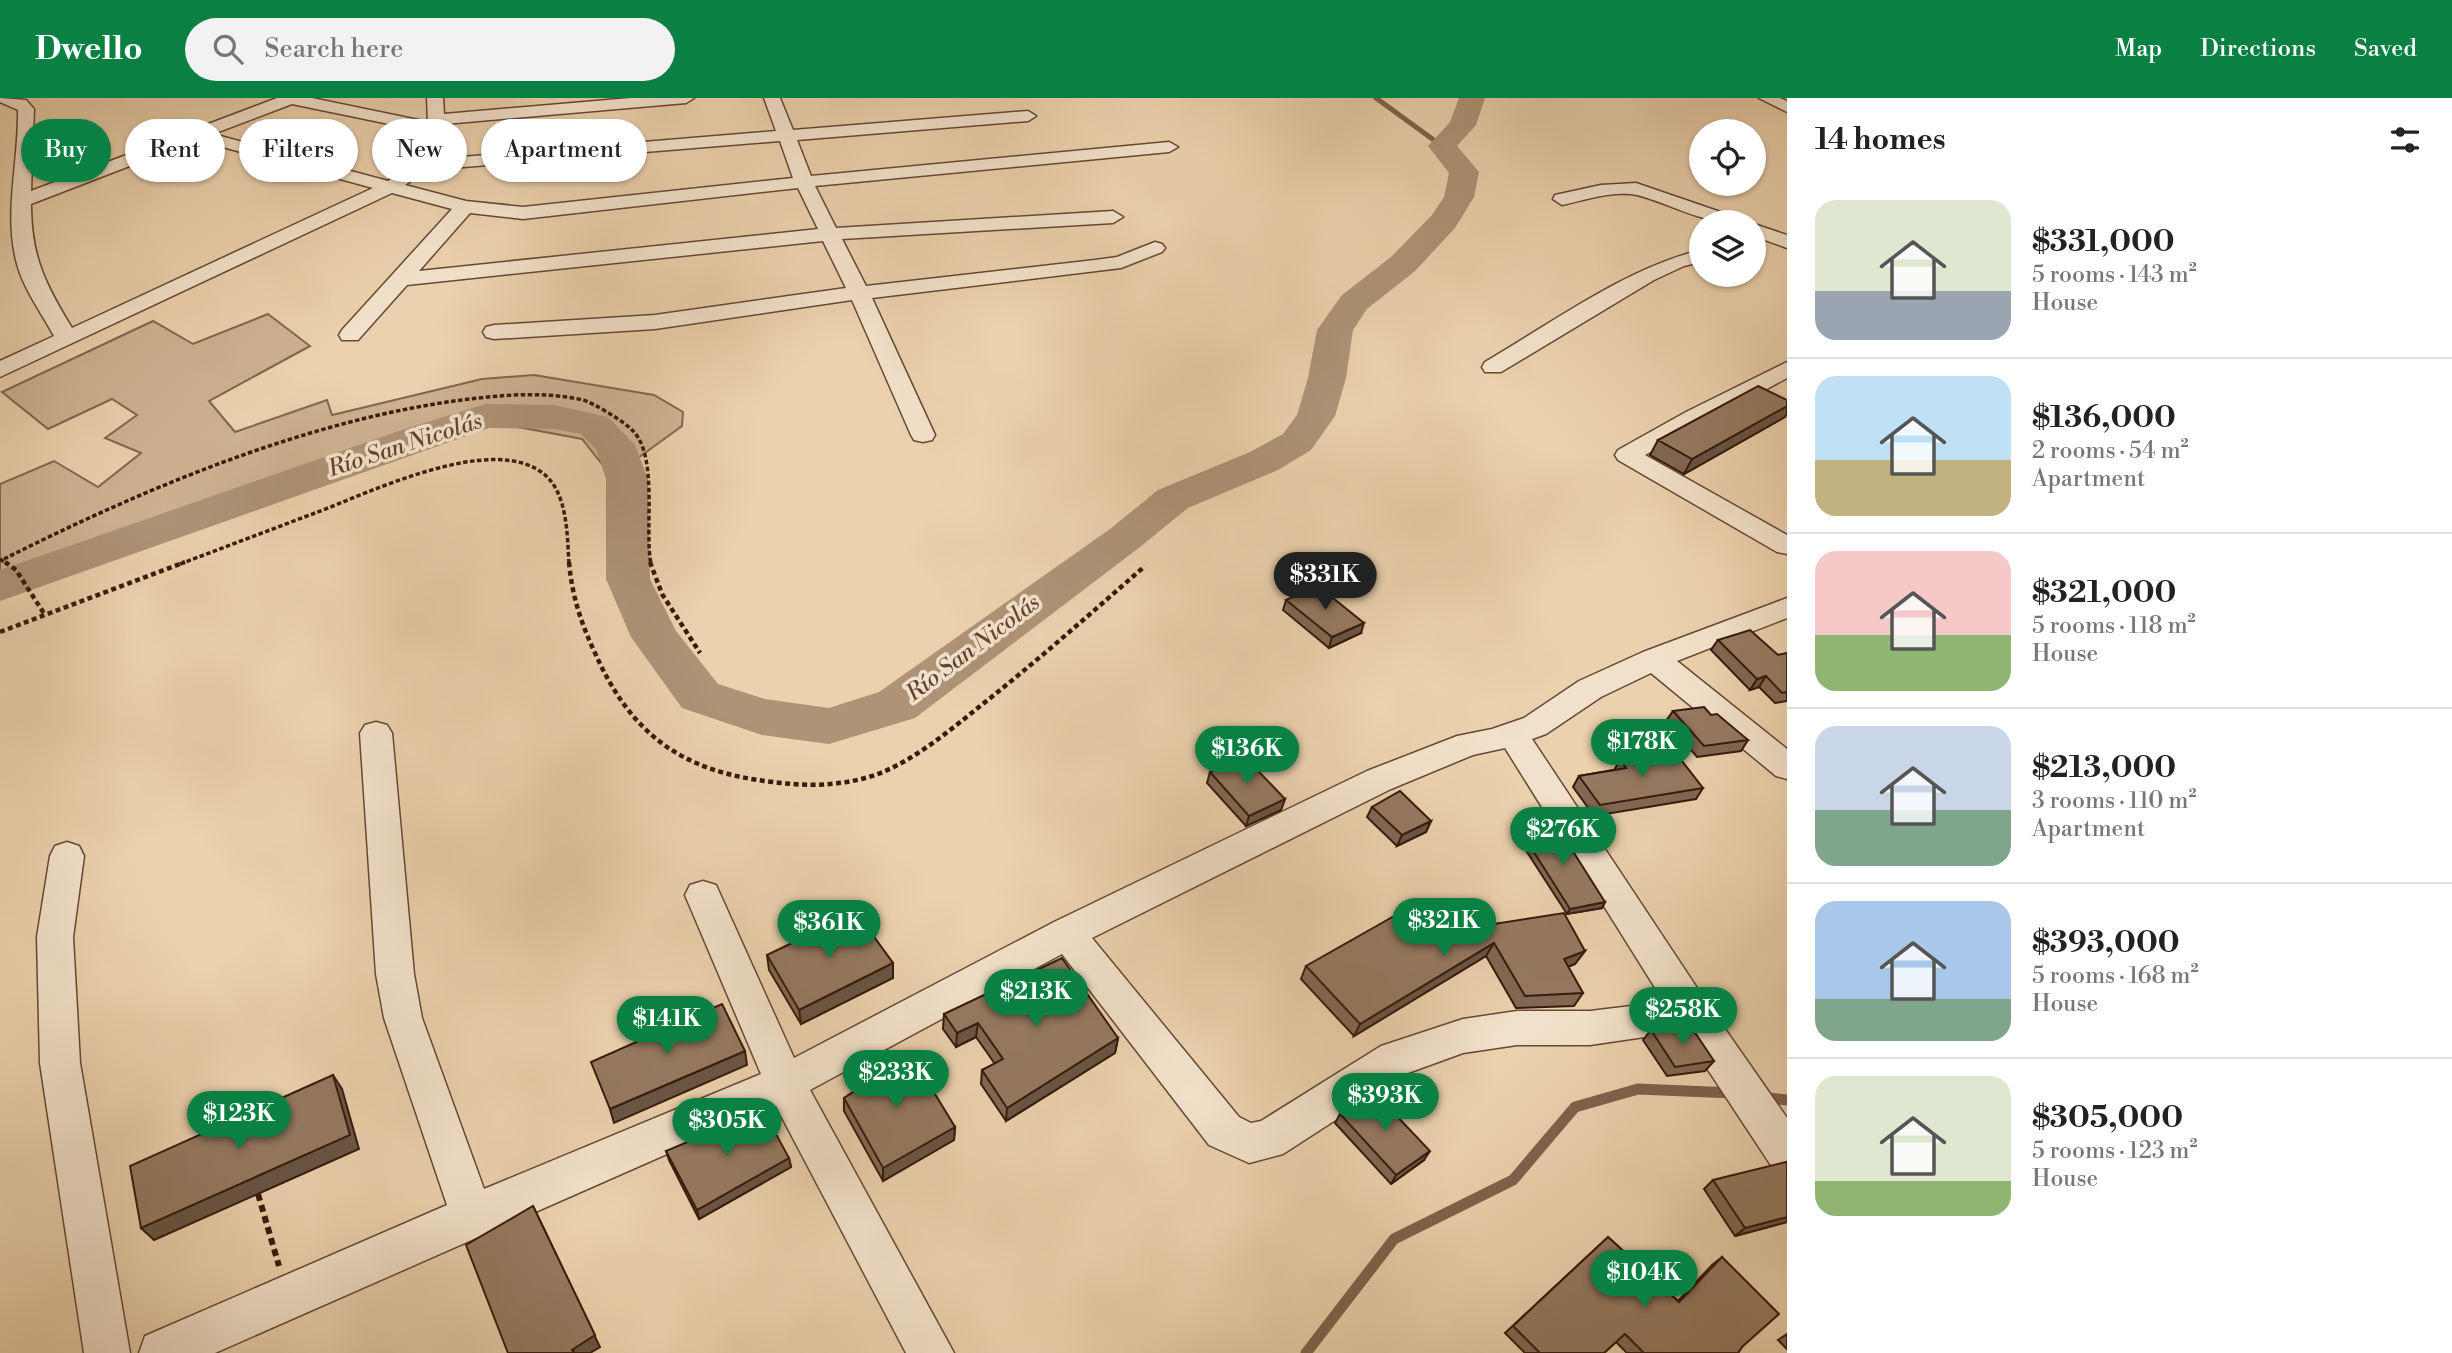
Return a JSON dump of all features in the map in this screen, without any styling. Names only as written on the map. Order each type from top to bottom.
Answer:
[{"type":"street","points":[[225,124],[290,98],[404,119]]},
{"type":"street","points":[[435,98],[437,119]]},
{"type":"street","points":[[467,122],[685,98]]},
{"type":"street","points":[[772,98],[804,182],[859,293],[923,435]]},
{"type":"street","points":[[1767,98],[1787,107]]},
{"type":"street","points":[[0,109],[19,100],[26,109],[21,201],[26,260],[66,337]]},
{"type":"street","points":[[467,162],[1028,116]]},
{"type":"street","points":[[225,142],[390,187],[497,212],[548,212],[804,182],[1170,147]]},
{"type":"street","points":[[21,201],[125,162]]},
{"type":"street","points":[[0,370],[398,182]]},
{"type":"street","points":[[1562,199],[1601,191],[1636,189],[1696,210]]},
{"type":"street","points":[[350,335],[466,206]]},
{"type":"street","points":[[401,279],[830,234],[1113,217]]},
{"type":"street","points":[[1766,234],[1787,242]]},
{"type":"street","points":[[494,332],[655,322],[859,293],[1121,262],[1155,248]]},
{"type":"street","points":[[1766,253],[1787,254]]},
{"type":"street","points":[[1493,367],[1647,276],[1689,259]]},
{"type":"street","points":[[1787,369],[1693,416],[1628,455],[1787,546]]},
{"type":"street","points":[[162,1353],[472,1216],[785,1083],[1067,933],[1379,780],[1468,744],[1513,735],[1535,726],[1590,689],[1681,646],[1787,607]]},
{"type":"street","points":[[1654,659],[1787,767]]},
{"type":"street","points":[[376,733],[395,974],[403,1018],[472,1216]]},
{"type":"street","points":[[1513,735],[1695,1018],[1779,1141]]},
{"type":"street","points":[[67,856],[55,937],[60,1051],[107,1353]]},
{"type":"street","points":[[704,895],[785,1083],[932,1353]]},
{"type":"street","points":[[1067,933],[1224,1131],[1249,1143],[1268,1140],[1395,1059],[1463,1036],[1517,1028],[1590,1028],[1651,1019],[1695,1018]]},
{"type":"path","points":[[45,615],[16,570],[2,559],[60,529],[158,487],[269,447],[356,420],[466,398],[557,396],[590,401],[613,411],[634,432],[644,459],[649,522],[648,554],[657,587],[700,653]]},
{"type":"path","points":[[0,632],[413,476],[476,461],[520,462],[543,473],[560,494],[564,508],[567,563],[575,603],[605,676],[629,717],[664,750],[706,770],[762,782],[826,785],[881,773],[929,747],[1024,671],[1145,566]]},
{"type":"path","points":[[258,1194],[280,1271]]},
{"type":"shaded area","points":[[268,314],[310,346],[209,401],[235,432],[327,400],[332,415],[482,379],[534,375],[654,395],[683,412],[682,426],[612,477],[582,439],[470,418],[140,533],[0,586],[0,484],[54,461],[98,487],[141,453],[105,438],[137,415],[112,399],[48,429],[2,392],[153,321],[193,344]]},
{"type":"building","points":[[1758,386],[1787,400],[1787,406],[1692,459],[1658,440]]},
{"type":"building","points":[[1318,586],[1364,623],[1332,637],[1286,600]]},
{"type":"building","points":[[1750,630],[1778,655],[1787,653],[1787,692],[1782,693],[1766,676],[1757,679],[1718,640]]},
{"type":"building","points":[[1704,707],[1711,715],[1717,714],[1748,740],[1704,746],[1673,711]]},
{"type":"building","points":[[1675,752],[1703,788],[1600,805],[1579,776],[1626,768],[1620,760]]},
{"type":"building","points":[[1244,756],[1285,799],[1249,816],[1210,772]]},
{"type":"building","points":[[1400,791],[1431,821],[1402,835],[1372,807]]},
{"type":"building","points":[[1557,826],[1605,902],[1570,909],[1521,832]]},
{"type":"building","points":[[1419,902],[1449,931],[1564,913],[1585,951],[1564,959],[1583,993],[1525,996],[1494,943],[1360,1024],[1306,966]]},
{"type":"building","points":[[856,912],[893,963],[799,1010],[767,955]]},
{"type":"building","points":[[1062,958],[1118,1038],[1007,1108],[982,1070],[1003,1059],[978,1023],[957,1033],[944,1014]]},
{"type":"building","points":[[722,1004],[745,1051],[610,1109],[591,1062]]},
{"type":"building","points":[[1692,1028],[1714,1061],[1675,1067],[1651,1030]]},
{"type":"building","points":[[883,1054],[893,1073],[915,1061],[955,1127],[883,1168],[844,1098],[863,1086],[853,1069]]},
{"type":"building","points":[[333,1075],[350,1135],[141,1228],[130,1166]]},
{"type":"building","points":[[1374,1092],[1430,1151],[1396,1175],[1340,1114]]},
{"type":"building","points":[[763,1110],[789,1158],[697,1210],[666,1151]]},
{"type":"building","points":[[1786,1162],[1787,1217],[1745,1228],[1713,1180]]},
{"type":"building","points":[[533,1206],[595,1335],[572,1350],[574,1353],[508,1353],[466,1245]]},
{"type":"building","points":[[1608,1237],[1679,1302],[1722,1257],[1779,1314],[1738,1353],[1644,1353],[1625,1334],[1604,1353],[1540,1353],[1513,1326]]},
{"type":"waterway","points":[[1376,98],[1442,146]]},
{"type":"waterway","name":"Río San Nicolás","points":[[0,586],[419,437],[486,416],[554,417],[594,425],[615,445],[627,479],[628,579],[655,637],[700,696],[762,717],[829,726],[897,705],[1125,538],[1173,499],[1264,461],[1297,442],[1316,416],[1327,378],[1335,330],[1354,302],[1403,264],[1444,221],[1459,197],[1464,172],[1442,146],[1462,125],[1472,98]]},
{"type":"waterway","points":[[1306,1353],[1394,1239],[1513,1180],[1575,1107],[1638,1089],[1733,1093]]},
{"type":"waterway","points":[[1761,1097],[1787,1100]]}]
